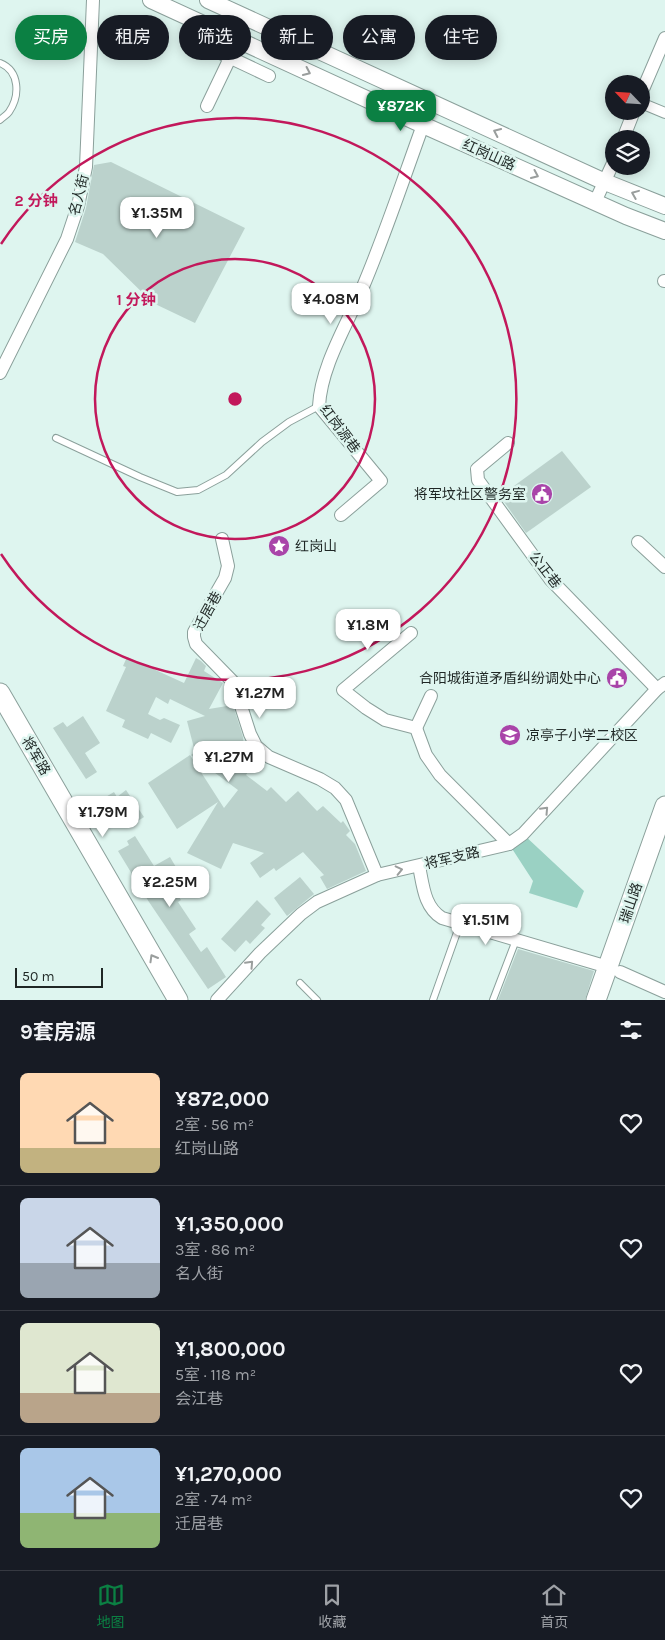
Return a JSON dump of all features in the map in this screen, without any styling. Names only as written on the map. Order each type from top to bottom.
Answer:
[{"type":"main road","name":"将军路","points":[[0,693],[178,1000]]},
{"type":"main road","name":"瑞山路","points":[[610,1000],[614,970],[665,806]]},
{"type":"main road","name":"瑞山路","points":[[596,1000],[614,970],[665,844]]},
{"type":"street","name":"名人街","points":[[0,372],[67,239],[78,206],[86,167],[93,0]]},
{"type":"street","name":"红岗山路","points":[[151,0],[185,15]]},
{"type":"street","name":"红岗山路","points":[[208,0],[605,182],[665,206]]},
{"type":"street","points":[[649,75],[665,38]]},
{"type":"street","name":"红岗山路","points":[[251,45],[423,125],[665,231]]},
{"type":"street","points":[[207,106],[229,60]]},
{"type":"street","points":[[234,60],[269,76]]},
{"type":"street","points":[[650,107],[665,113]]},
{"type":"street","name":"红岗源巷","points":[[341,515],[382,481],[319,406],[320,391],[328,366],[379,247],[423,125]]},
{"type":"street","points":[[596,202],[608,175]]},
{"type":"street","name":"公正巷","points":[[508,443],[476,469],[478,480],[550,579],[661,686]]},
{"type":"street","name":"迁居巷","points":[[222,539],[228,566],[217,595],[194,632],[196,644],[238,687],[241,706],[256,746],[269,757],[320,779],[335,788],[346,800],[377,875]]},
{"type":"street","points":[[638,542],[665,567]]},
{"type":"street","points":[[411,633],[344,690],[366,708],[385,720],[416,728]]},
{"type":"street","name":"将军支路","points":[[217,1000],[260,953],[301,914],[317,902],[377,875],[508,844],[523,834],[661,686]]},
{"type":"street","points":[[431,696],[416,728],[426,755],[440,775],[508,844]]},
{"type":"street","points":[[419,866],[428,906],[433,913],[442,918],[614,970],[665,992]]},
{"type":"lane","points":[[0,63],[11,71],[17,83],[16,97],[13,105],[9,113],[0,120]]},
{"type":"lane","points":[[56,438],[177,492],[198,490],[226,475],[262,442],[289,422],[319,406]]},
{"type":"lane","points":[[433,1000],[460,924]]},
{"type":"lane","points":[[493,1000],[516,940]]},
{"type":"lane","points":[[300,984],[317,1000]]},
{"type":"green space","points":[[523,834],[584,891],[577,908],[529,893],[533,881],[509,844]]},
{"type":"building","points":[[111,162],[245,228],[195,323],[153,303],[103,254],[75,242],[86,208],[94,165]]},
{"type":"building","name":"将军坟社区警务室","points":[[562,451],[591,487],[526,533],[500,496]]},
{"type":"building","points":[[127,657],[184,683],[196,658],[201,661],[206,666],[204,671],[223,683],[209,709],[233,705],[243,737],[244,747],[221,752],[248,772],[246,775],[267,791],[271,787],[286,802],[298,791],[317,811],[323,806],[341,823],[343,821],[350,831],[346,835],[355,844],[366,871],[327,889],[320,877],[324,875],[303,852],[276,871],[274,868],[260,878],[250,863],[264,853],[233,843],[221,869],[187,853],[218,802],[177,829],[148,783],[190,755],[224,808],[238,790],[191,755],[195,752],[187,721],[205,716],[170,699],[168,704],[156,697],[148,714],[160,720],[164,718],[180,725],[171,743],[151,733],[148,739],[122,727],[125,720],[106,711],[126,667],[123,666]]},
{"type":"building","points":[[83,716],[100,743],[85,753],[97,772],[86,779],[53,728],[63,722],[67,727]]},
{"type":"building","points":[[126,790],[144,817],[130,826],[122,814],[110,821],[99,801],[114,792],[117,797]]},
{"type":"building","points":[[135,836],[154,866],[170,857],[180,874],[168,881],[181,900],[178,902],[196,929],[189,934],[201,952],[207,947],[226,977],[208,989],[149,902],[118,851],[129,845],[127,841]]},
{"type":"building","points":[[300,877],[314,894],[287,916],[274,898]]},
{"type":"building","points":[[257,900],[271,914],[261,925],[265,928],[250,944],[246,940],[235,952],[221,939]]},
{"type":"building","points":[[518,949],[594,971],[585,1000],[498,1000]]},
{"type":"place","name":"将军坟社区警务室","points":[[542,494]]},
{"type":"place","name":"红岗山","points":[[279,546]]},
{"type":"place","name":"合阳城街道矛盾纠纷调处中心","points":[[617,678]]},
{"type":"place","name":"凉亭子小学二校区","points":[[510,735]]}]
